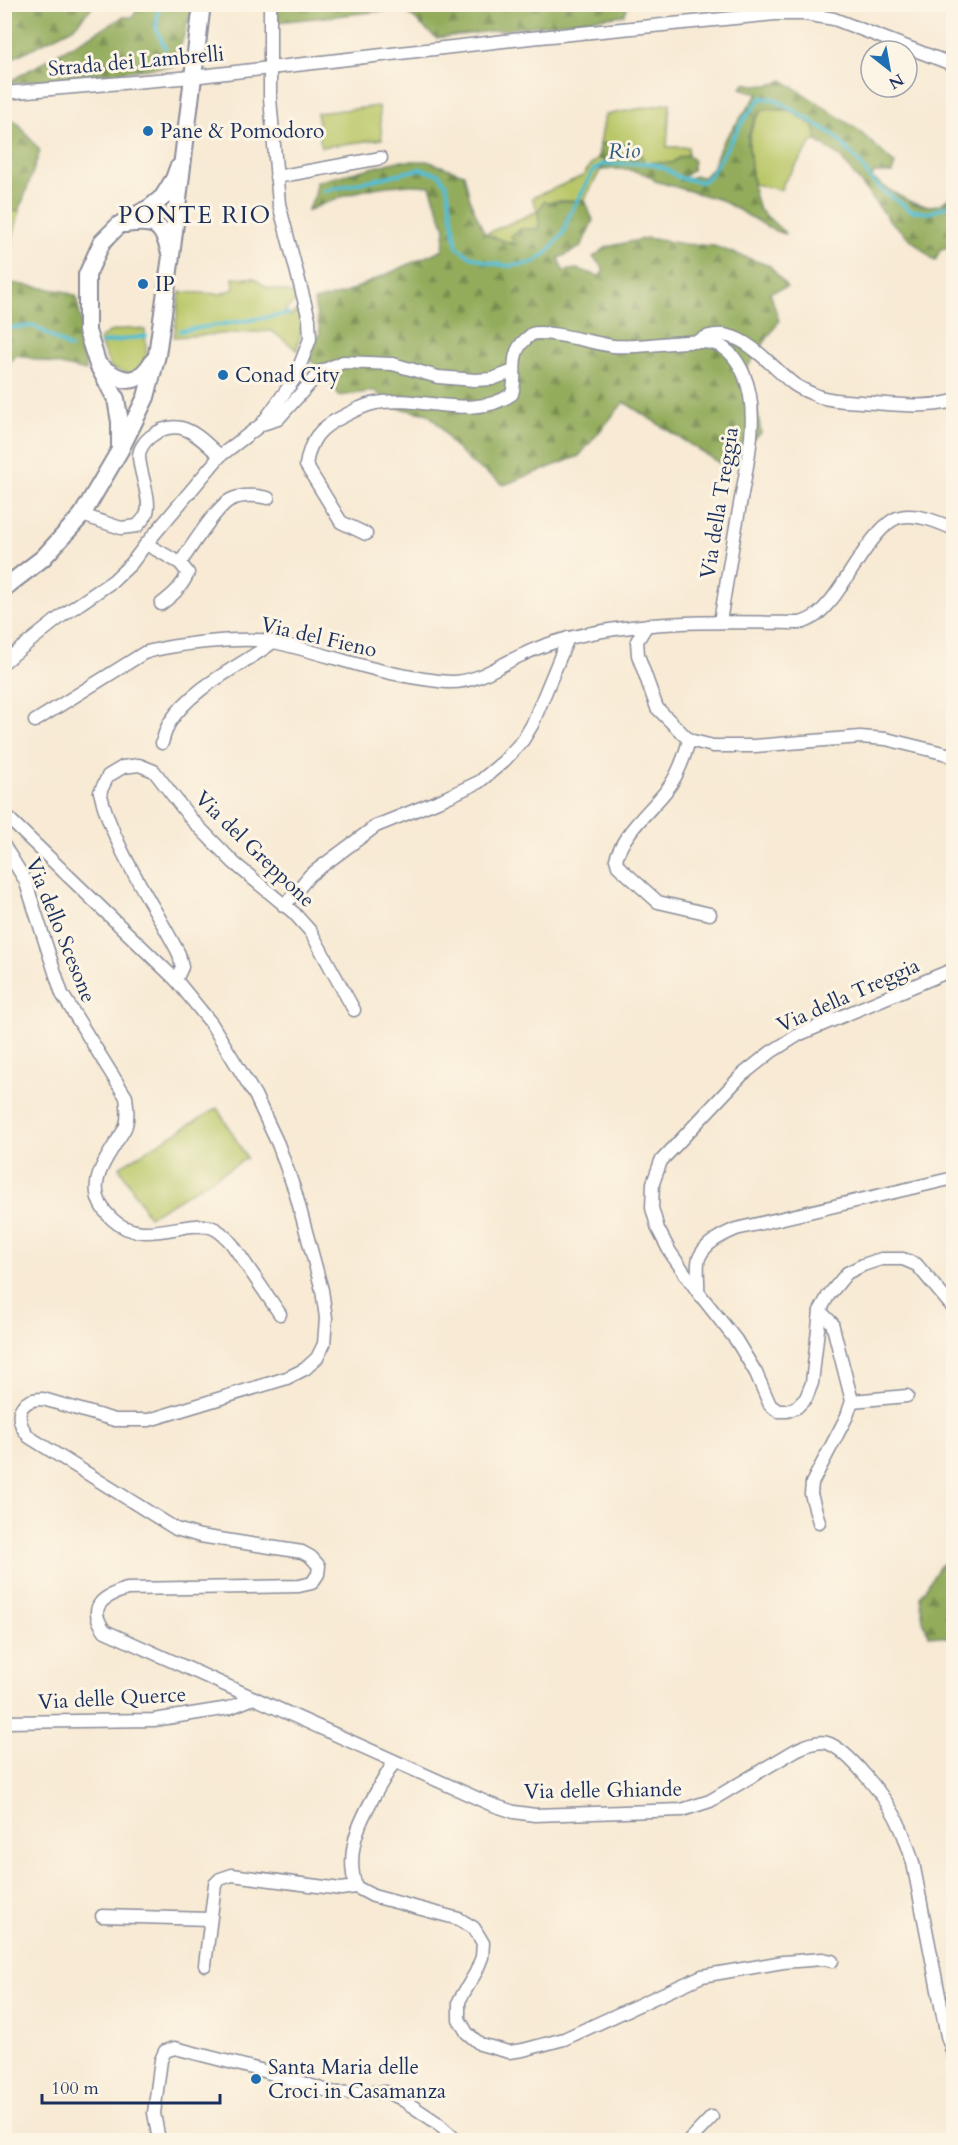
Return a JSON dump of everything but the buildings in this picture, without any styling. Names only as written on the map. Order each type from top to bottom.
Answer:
[{"type":"main road","points":[[4,588],[43,558],[81,514],[120,450],[146,397],[157,355],[202,4]]},
{"type":"main road","points":[[120,450],[120,422],[116,399],[98,365],[87,331],[87,275],[102,242],[119,225],[151,207],[163,197],[174,178],[186,141]]},
{"type":"main road","points":[[119,225],[138,222],[152,223],[166,236],[171,256]]},
{"type":"main road","points":[[98,365],[116,378],[128,380],[139,378],[146,372],[157,355]]},
{"type":"main road","points":[[116,399],[135,403],[146,397]]},
{"type":"street","points":[[4,663],[63,615],[113,581],[131,564],[220,456],[262,424],[295,378],[310,339],[309,319],[298,284],[279,204],[270,98],[270,4]]},
{"type":"street","name":"Strada dei Lambrelli","points":[[4,93],[192,77],[553,36],[775,14],[805,14],[834,19],[954,65]]},
{"type":"street","points":[[276,177],[381,158]]},
{"type":"street","name":"Via della Treggia","points":[[366,534],[341,522],[306,465],[309,447],[327,424],[358,409],[377,403],[406,402],[468,407],[503,400],[512,394],[515,383],[513,359],[518,346],[532,334],[544,333],[614,346],[698,342],[716,344],[734,358],[744,376],[750,395],[752,435],[720,622]]},
{"type":"street","points":[[698,342],[718,333],[731,336],[748,345],[793,384],[822,397],[842,401],[916,405],[954,401]]},
{"type":"street","points":[[262,424],[278,419],[320,372],[343,362],[393,364],[438,377],[475,380],[492,379],[514,371]]},
{"type":"street","points":[[81,514],[121,528],[137,526],[147,514],[147,500],[140,471],[139,453],[146,440],[159,430],[175,426],[191,431],[220,456]]},
{"type":"street","points":[[180,563],[216,513],[229,500],[247,495],[268,498]]},
{"type":"street","points":[[954,529],[936,521],[908,516],[897,517],[878,533],[841,588],[812,620],[800,623],[720,622],[647,625],[637,641],[638,655],[657,708],[689,740],[713,746],[755,746],[860,737],[886,739],[954,758]]},
{"type":"street","points":[[146,544],[180,563],[188,573],[175,593],[161,604]]},
{"type":"street","name":"Via del Fieno","points":[[35,721],[144,653],[160,648],[252,639],[273,642],[394,675],[449,682],[471,680],[483,676],[523,654],[568,638],[647,625]]},
{"type":"street","points":[[284,906],[310,875],[376,826],[478,782],[504,761],[523,740],[532,725],[568,638]]},
{"type":"street","points":[[162,743],[169,723],[191,697],[250,660],[273,642]]},
{"type":"street","points":[[689,740],[682,766],[668,789],[630,832],[616,859],[618,866],[658,902],[710,914]]},
{"type":"street","name":"Via del Greppone","points":[[176,980],[182,967],[179,954],[117,841],[104,809],[100,792],[108,776],[123,767],[139,765],[154,771],[191,819],[234,863],[294,913],[311,932],[354,1010]]},
{"type":"street","points":[[4,814],[176,980]]},
{"type":"street","name":"Via dello Scesone","points":[[4,846],[25,880],[62,994],[126,1097],[128,1112],[126,1126],[98,1174],[96,1188],[101,1204],[111,1219],[132,1230],[152,1232],[203,1226],[213,1228],[225,1235],[280,1314]]},
{"type":"street","name":"Via della Treggia","points":[[954,969],[800,1034],[771,1052],[742,1075],[661,1161],[653,1183],[652,1208],[658,1229],[670,1252],[736,1340],[756,1373],[770,1405],[778,1412],[797,1407],[806,1398],[812,1383],[820,1311],[828,1296],[848,1274],[863,1265],[881,1259],[903,1259],[917,1265],[954,1309]]},
{"type":"street","name":"Via delle Ghiande","points":[[176,980],[211,1023],[255,1095],[278,1144],[295,1191],[322,1290],[327,1318],[324,1344],[317,1358],[305,1369],[287,1378],[149,1420],[115,1420],[43,1399],[31,1399],[23,1405],[18,1416],[21,1427],[29,1437],[176,1529],[200,1536],[302,1551],[319,1566],[318,1574],[312,1583],[299,1587],[127,1589],[102,1599],[96,1611],[98,1621],[105,1631],[394,1762],[490,1804],[514,1812],[536,1815],[682,1810],[710,1801],[810,1744],[825,1742],[839,1749],[866,1775],[896,1818],[906,1839],[913,1863],[947,2036],[954,2057]]},
{"type":"street","points":[[698,1292],[699,1259],[708,1246],[722,1235],[776,1219],[954,1178]]},
{"type":"street","points":[[819,1522],[811,1494],[812,1483],[847,1416],[852,1401],[832,1323],[820,1311]]},
{"type":"street","points":[[852,1401],[907,1396]]},
{"type":"street","name":"Via delle Querce","points":[[4,1722],[154,1720],[229,1708],[254,1698]]},
{"type":"street","points":[[356,1887],[351,1872],[351,1857],[362,1817],[394,1762]]},
{"type":"street","points":[[205,1965],[214,1884],[232,1875],[341,1889],[356,1887],[373,1896],[459,1919],[474,1928],[483,1943],[482,1957],[459,2001],[459,2019],[467,2033],[480,2044],[509,2052],[564,2038],[702,1976],[783,1962],[823,1959],[832,1961]]},
{"type":"street","points":[[102,1916],[210,1919]]},
{"type":"street","points":[[159,2140],[154,2113],[161,2060],[165,2051],[175,2048],[264,2071],[334,2093],[386,2092],[400,2098],[436,2122],[456,2140]]},
{"type":"street","points":[[690,2140],[712,2117]]},
{"type":"green space","points":[[5,4],[94,5],[73,28],[5,62]]},
{"type":"green space","points":[[278,4],[629,5],[624,15],[436,38],[403,9],[278,22]]},
{"type":"green space","points":[[139,5],[194,5],[174,66],[5,84],[123,17],[133,17]]},
{"type":"green space","points":[[783,80],[858,130],[895,164],[892,173],[874,173],[872,178],[886,188],[911,202],[929,206],[944,202],[953,194],[953,245],[940,250],[935,261],[890,221],[841,158],[817,141],[814,126],[789,110],[764,109],[755,118],[748,137],[754,193],[759,209],[786,234],[775,231],[721,200],[655,181],[637,172],[622,169],[601,170],[606,161],[598,158],[600,144],[621,143],[640,152],[644,162],[671,163],[688,155],[694,161],[692,170],[679,181],[696,176],[704,177],[712,168],[722,143],[758,94],[741,88],[744,83],[764,85]]},
{"type":"green space","points":[[670,103],[667,147],[688,147],[688,155],[671,163],[643,162],[621,143],[600,144],[605,115]]},
{"type":"green space","points":[[379,106],[382,139],[321,147],[317,113]]},
{"type":"green space","points":[[764,109],[789,110],[815,126],[817,141],[812,142],[784,182],[781,190],[753,184],[749,154],[750,135],[757,117]]},
{"type":"green space","points":[[5,118],[17,122],[40,151],[20,209],[5,215]]},
{"type":"green space","points":[[598,158],[606,160],[584,200],[544,202],[539,229],[516,245],[485,234],[538,211],[532,198],[583,176]]},
{"type":"green space","points":[[398,161],[427,161],[464,174],[471,203],[485,234],[515,245],[511,236],[520,229],[539,229],[538,211],[544,202],[584,200],[593,220],[581,247],[559,258],[563,271],[577,269],[600,276],[604,269],[593,257],[607,247],[647,238],[714,246],[770,266],[787,287],[770,292],[779,321],[746,369],[754,391],[761,433],[719,463],[624,402],[579,456],[504,485],[470,462],[428,414],[393,407],[375,391],[339,396],[319,367],[309,360],[320,332],[314,301],[343,294],[443,249],[445,228],[430,186],[397,185],[367,190],[338,198],[307,211],[315,195],[316,182]]},
{"type":"green space","points":[[20,209],[5,270],[5,215]]},
{"type":"green space","points":[[233,278],[254,278],[266,287],[295,294],[296,301],[285,310],[290,316],[298,310],[302,325],[297,350],[272,331],[174,337],[180,292],[220,294],[234,289]]},
{"type":"green space","points":[[5,282],[63,291],[76,296],[82,325],[86,371],[17,355],[5,367]]},
{"type":"green space","points":[[131,328],[145,330],[147,360],[134,375],[111,368],[99,340],[109,332]]},
{"type":"green space","points":[[217,1108],[247,1158],[149,1217],[119,1167]]},
{"type":"green space","points":[[953,1557],[953,1638],[928,1635],[923,1620],[920,1596],[940,1566]]},
{"type":"waterway","points":[[159,4],[156,28],[165,48]]},
{"type":"waterway","name":"Rio","points":[[324,191],[420,169],[439,174],[447,186],[457,247],[468,255],[486,262],[509,266],[533,263],[548,252],[563,233],[569,216],[593,171],[603,164],[648,163],[664,168],[680,178],[701,182],[710,176],[742,122],[761,98],[774,99],[834,135],[882,190],[910,210],[929,213],[954,203]]},
{"type":"waterway","name":"Rio","points":[[180,331],[288,314]]},
{"type":"waterway","name":"Rio","points":[[4,328],[35,326],[70,348]]},
{"type":"waterway","name":"Rio","points":[[102,343],[146,336]]},
{"type":"place","name":"Pane & Pomodoro","points":[[148,131]]},
{"type":"place","name":"IP","points":[[143,284]]},
{"type":"place","name":"Conad City","points":[[223,375]]},
{"type":"place","name":"Santa Maria delle Croci in Casamanza","points":[[256,2079]]},
{"type":"district","name":"PONTE RIO","points":[[195,215]]}]
